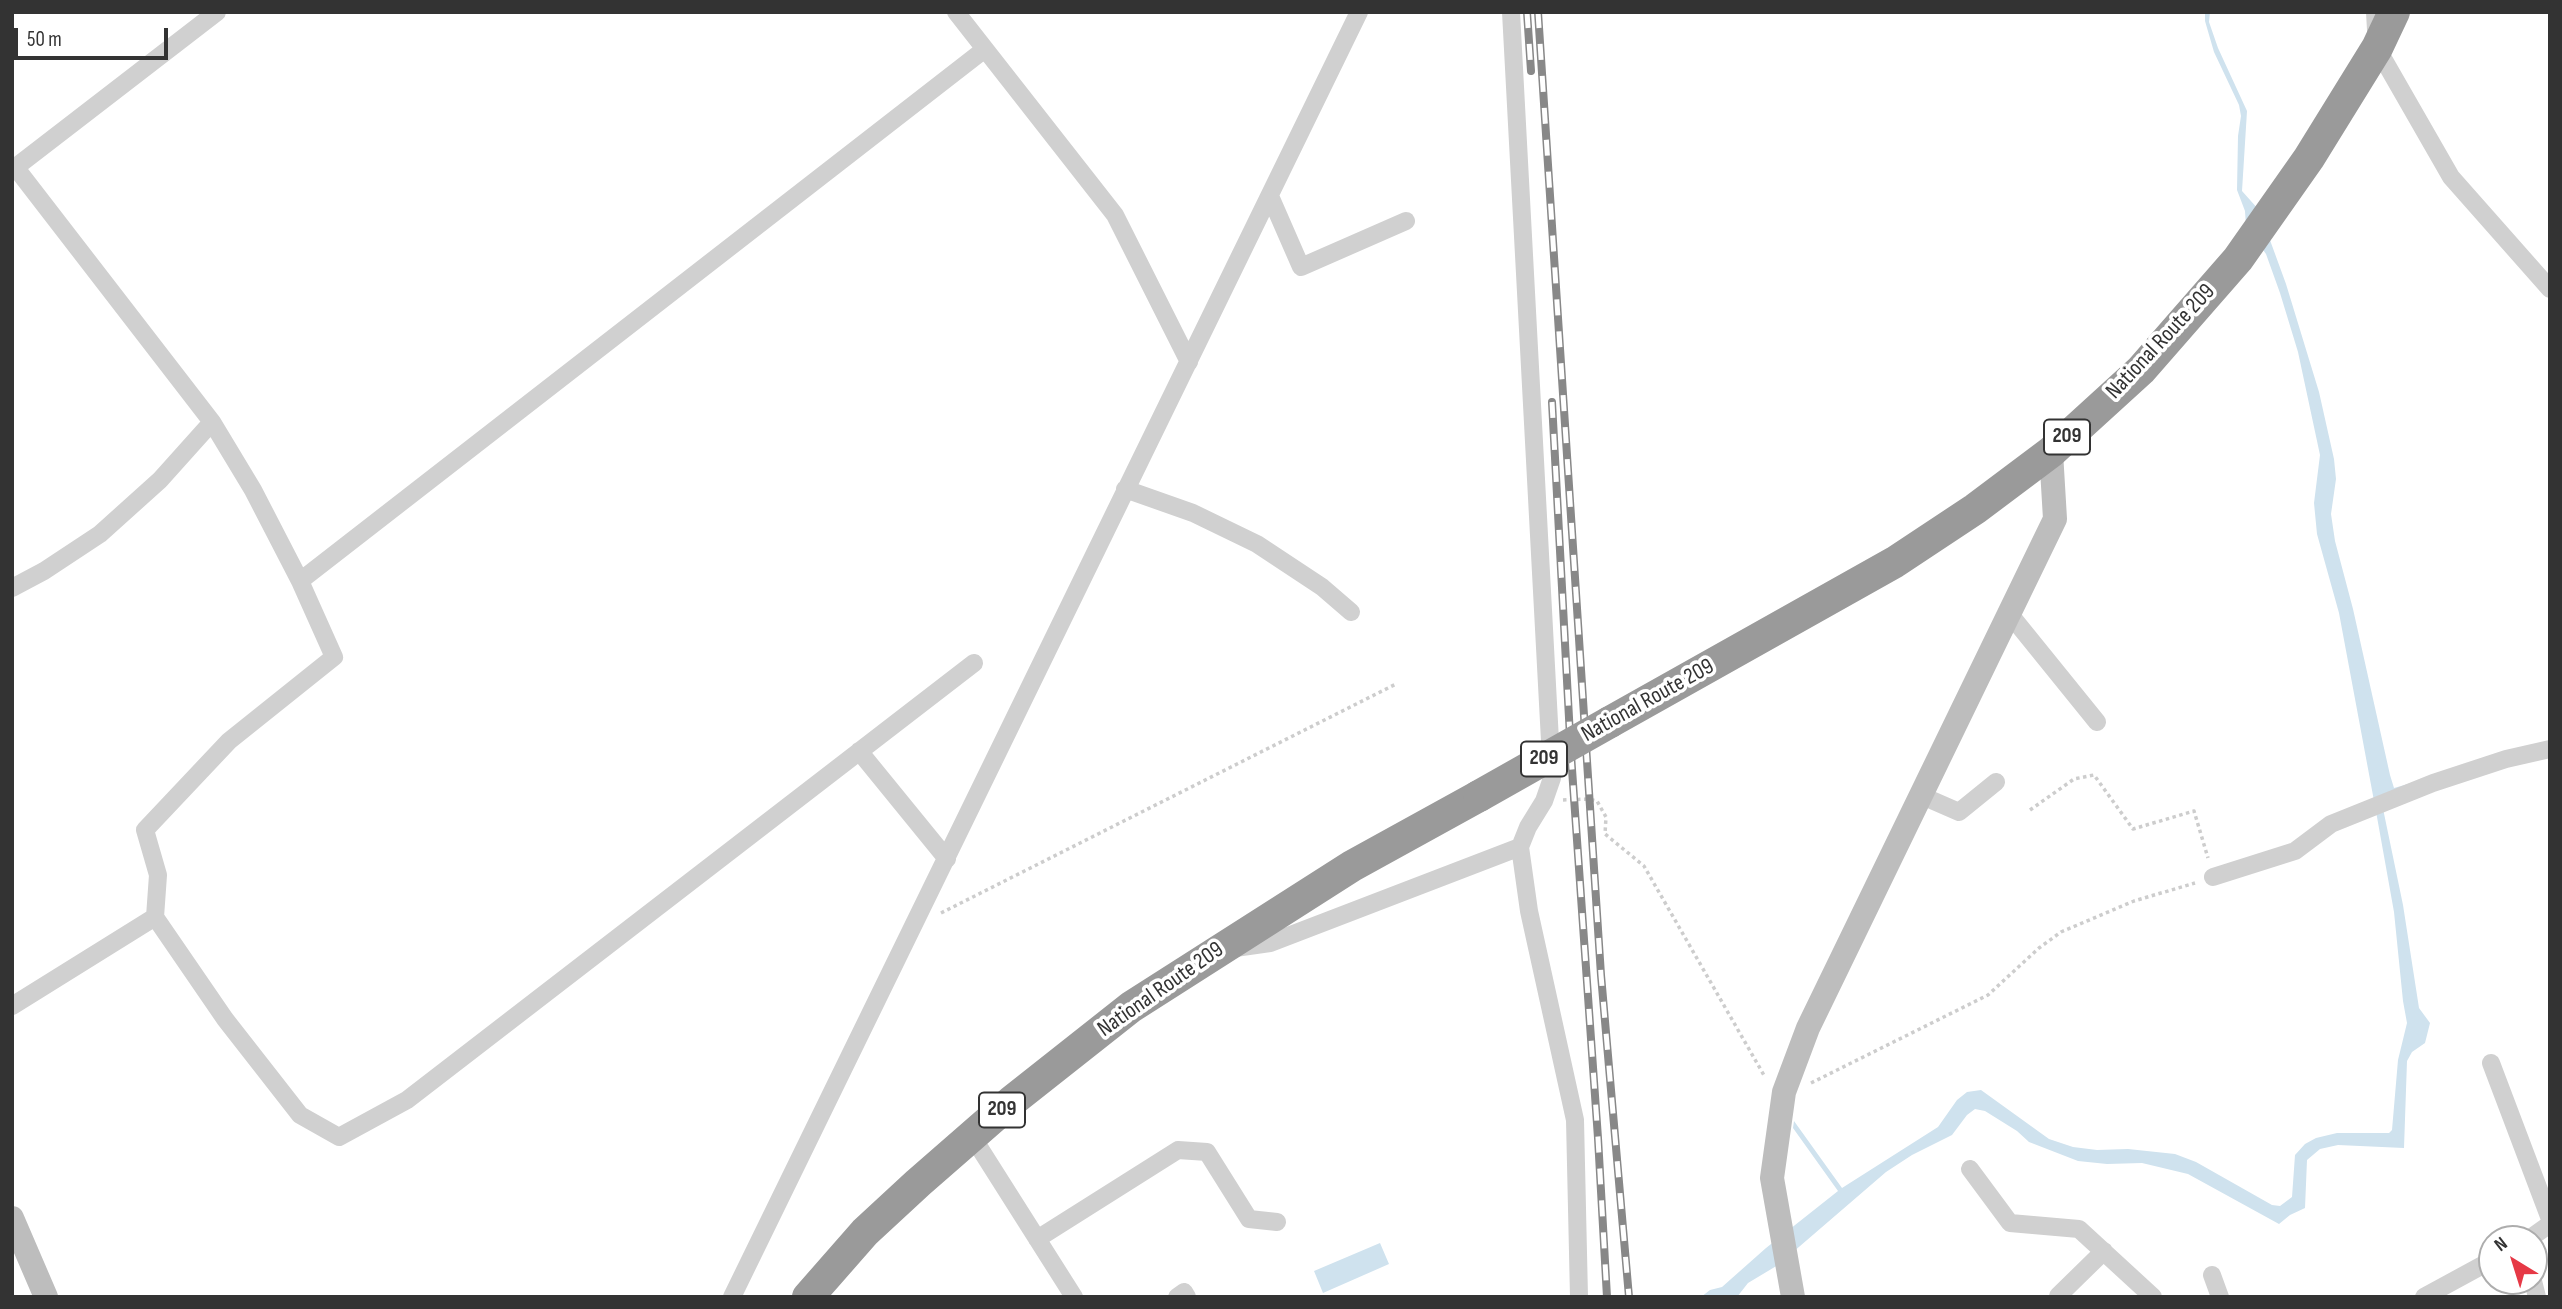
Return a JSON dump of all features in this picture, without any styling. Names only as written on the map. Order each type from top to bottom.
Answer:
[{"type":"highway","name":"National Route 209","points":[[808,1297],[865,1233],[972,1136],[1131,1007],[1352,866],[1895,562],[1975,509],[2051,452],[2141,370],[2238,259],[2309,158],[2377,48],[2395,12]]},
{"type":"street","points":[[217,12],[14,169],[212,422],[253,489],[300,581],[334,657],[229,741],[145,830],[158,875],[155,918],[225,1019],[300,1115],[339,1137],[407,1100],[974,663]]},
{"type":"street","points":[[956,12],[1115,215],[1189,362]]},
{"type":"street","points":[[732,1297],[1359,12]]},
{"type":"street","points":[[1511,12],[1552,778],[1544,801],[1528,827],[1520,847],[1528,911],[1574,1119],[1579,1297]]},
{"type":"street","points":[[2375,12],[2377,48],[2451,177],[2550,289]]},
{"type":"street","points":[[300,581],[985,49]]},
{"type":"street","points":[[1270,196],[1301,267],[1406,221]]},
{"type":"street","points":[[12,588],[44,572],[100,534],[160,480],[212,422]]},
{"type":"street","points":[[1793,1297],[1772,1178],[1784,1093],[1808,1028],[2055,519],[2051,452]]},
{"type":"street","points":[[1125,489],[1193,513],[1257,544],[1322,587],[1351,612]]},
{"type":"street","points":[[2008,612],[2097,722]]},
{"type":"street","points":[[2213,877],[2295,851],[2331,824],[2433,783],[2506,759],[2550,749]]},
{"type":"street","points":[[859,751],[947,859]]},
{"type":"street","points":[[1920,795],[1959,812],[1996,782]]},
{"type":"street","points":[[1218,950],[1270,943],[1520,847]]},
{"type":"street","points":[[12,1006],[155,918]]},
{"type":"street","points":[[2491,1063],[2550,1219]]},
{"type":"street","points":[[972,1136],[1074,1297]]},
{"type":"street","points":[[1037,1239],[1178,1150],[1207,1152],[1249,1219],[1277,1222]]},
{"type":"street","points":[[1970,1169],[2010,1223],[2079,1229],[2153,1297]]},
{"type":"street","points":[[12,1218],[46,1297]]},
{"type":"street","points":[[2059,1296],[2104,1251]]},
{"type":"street","points":[[2424,1297],[2478,1268]]},
{"type":"street","points":[[2212,1275],[2220,1297]]},
{"type":"street","points":[[1177,1297],[1184,1292],[1187,1297]]},
{"type":"path","points":[[914,927],[1396,684]]},
{"type":"path","points":[[1544,801],[1597,801],[1606,817],[1605,834],[1644,866],[1768,1082],[1784,1093],[1802,1087],[1987,995],[2061,932],[2134,901],[2213,877],[2194,811],[2133,830],[2094,775],[2074,779],[2030,810]]},
{"type":"water","points":[[2205,12],[2210,12],[2209,22],[2218,48],[2247,111],[2242,191],[2259,210],[2286,284],[2319,392],[2334,459],[2336,479],[2331,514],[2335,541],[2390,775],[2394,788],[2422,780],[2381,799],[2403,905],[2419,1008],[2430,1023],[2425,1043],[2412,1052],[2407,1061],[2404,1148],[2338,1145],[2320,1149],[2307,1160],[2305,1208],[2279,1224],[2188,1174],[2142,1163],[2078,1161],[2029,1142],[1985,1111],[1975,1109],[1952,1135],[1912,1155],[1886,1172],[1778,1265],[1748,1283],[1737,1297],[1701,1297],[1710,1290],[1722,1287],[1838,1191],[1793,1128],[1794,1121],[1842,1188],[1938,1127],[1957,1100],[1967,1092],[1981,1090],[2049,1139],[2073,1147],[2097,1150],[2128,1149],[2175,1154],[2196,1162],[2272,1205],[2280,1206],[2292,1197],[2295,1155],[2305,1144],[2337,1133],[2389,1133],[2392,1130],[2398,1060],[2407,1023],[2394,912],[2377,817],[2339,613],[2317,534],[2314,503],[2320,455],[2298,352],[2280,293],[2266,254],[2246,226],[2245,211],[2237,190],[2241,116],[2239,105],[2214,52]]},
{"type":"water","points":[[1380,1243],[1389,1264],[1323,1293],[1314,1271]]},
{"type":"railway","points":[[1527,12],[1531,71]]},
{"type":"railway","points":[[1538,12],[1601,975],[1629,1297]]},
{"type":"railway","points":[[1552,402],[1571,755],[1607,1297]]}]
